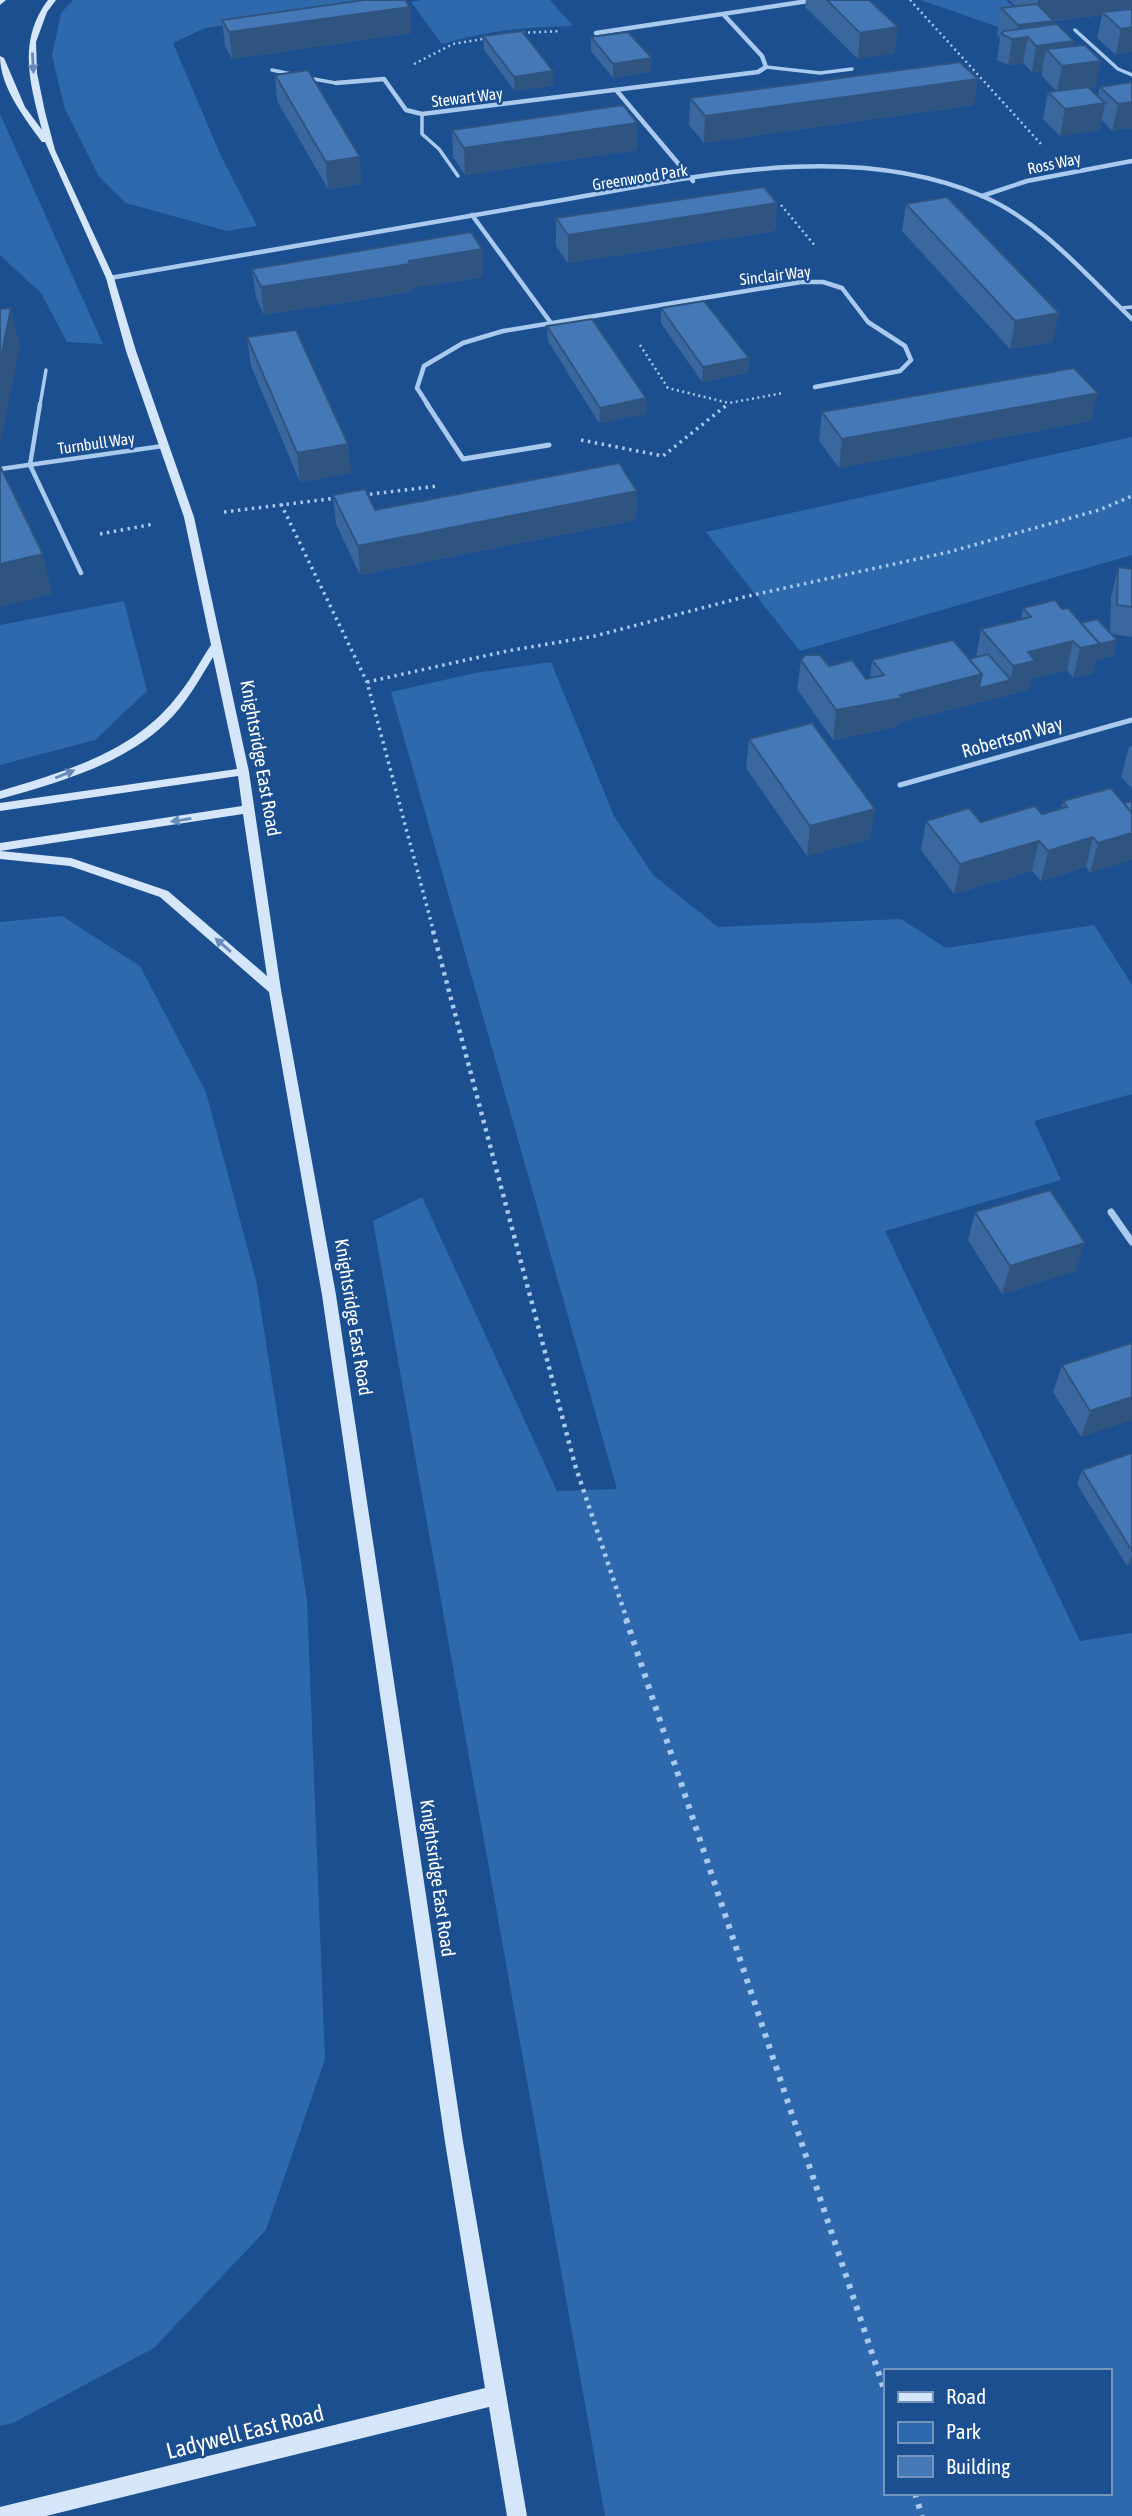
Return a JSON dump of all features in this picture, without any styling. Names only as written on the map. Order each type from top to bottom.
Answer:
[{"type":"street","name":"Knightsridge East Road","points":[[51,150],[33,73],[32,42],[43,12],[52,0]]},
{"type":"street","points":[[596,33],[815,0]]},
{"type":"street","points":[[724,15],[762,56],[766,67]]},
{"type":"street","name":"Knightsridge East Road","points":[[0,58],[22,107],[51,150],[110,278],[131,351],[189,517],[217,643],[243,772],[275,990],[329,1295],[454,2141],[517,2516]]},
{"type":"street","name":"Stewart Way","points":[[384,79],[407,110],[422,114],[758,72],[766,67]]},
{"type":"street","points":[[336,83],[384,79]]},
{"type":"street","points":[[617,91],[692,181]]},
{"type":"street","name":"Ross Way","points":[[982,196],[1067,172],[1132,161]]},
{"type":"street","name":"Greenwood Park","points":[[110,278],[472,215],[692,181],[754,172],[838,167],[904,173],[982,196],[1016,214],[1132,319]]},
{"type":"street","points":[[472,215],[551,323]]},
{"type":"street","name":"Sinclair Way","points":[[463,459],[417,388],[424,366],[463,343],[503,331],[801,282],[823,282],[842,288],[868,322],[905,346],[911,360],[900,372],[815,387]]},
{"type":"street","points":[[463,459],[549,445]]},
{"type":"street","points":[[0,795],[104,758],[146,735],[178,704],[217,643]]},
{"type":"street","name":"Robertson Way","points":[[900,785],[1132,720]]},
{"type":"street","points":[[0,807],[243,772]]},
{"type":"street","points":[[0,847],[249,809]]},
{"type":"street","points":[[0,855],[71,862],[164,894],[275,990]]},
{"type":"street","points":[[1111,1212],[1132,1242]]},
{"type":"street","name":"Ladywell East Road","points":[[4,2516],[496,2395]]},
{"type":"lane","points":[[1075,30],[1118,69],[1132,75]]},
{"type":"lane","points":[[766,67],[820,73],[852,69]]},
{"type":"lane","points":[[272,70],[336,83]]},
{"type":"lane","points":[[422,114],[422,134],[439,149],[458,176]]},
{"type":"lane","points":[[1121,309],[1132,307]]},
{"type":"lane","name":"Turnbull Way","points":[[30,465],[46,370]]},
{"type":"lane","name":"Turnbull Way","points":[[0,469],[165,446]]},
{"type":"lane","points":[[30,465],[81,573]]},
{"type":"path","points":[[910,0],[1067,172]]},
{"type":"path","points":[[513,34],[537,30],[596,33]]},
{"type":"path","points":[[384,79],[453,44],[489,38]]},
{"type":"path","points":[[754,172],[829,262],[823,282]]},
{"type":"path","points":[[618,312],[668,388],[729,403],[815,387]]},
{"type":"path","points":[[549,445],[576,439],[663,456],[729,403]]},
{"type":"path","points":[[358,495],[448,485],[463,459]]},
{"type":"path","points":[[367,682],[507,651],[595,636],[744,597],[949,552],[1099,510],[1132,496]]},
{"type":"path","points":[[65,540],[189,517],[345,497]]},
{"type":"path","points":[[281,504],[367,682],[575,1465],[884,2389]]},
{"type":"path","points":[[916,2495],[922,2516]]},
{"type":"green space","points":[[73,0],[397,0],[205,28],[173,43],[220,154],[257,226],[227,231],[126,203],[99,177],[65,109],[52,56],[61,13]]},
{"type":"green space","points":[[550,0],[573,26],[507,30],[442,44],[411,2]]},
{"type":"green space","points":[[921,0],[1006,0],[1036,28],[1007,30]]},
{"type":"green space","points":[[0,114],[103,344],[67,342],[41,293],[0,255]]},
{"type":"green space","points":[[1132,437],[1132,555],[800,651],[706,532]]},
{"type":"green space","points":[[124,601],[147,691],[95,740],[0,765],[0,625]]},
{"type":"green space","points":[[551,662],[614,816],[653,875],[718,927],[901,919],[946,948],[1094,925],[1132,985],[1132,1094],[1034,1121],[1061,1180],[885,1231],[1080,1641],[1132,1633],[1132,2516],[605,2516],[373,1221],[422,1197],[557,1491],[617,1489],[391,692],[475,673]]},
{"type":"green space","points":[[62,916],[140,966],[206,1092],[256,1280],[307,1600],[325,2059],[266,2230],[154,2348],[13,2423],[0,2426],[0,922]]},
{"type":"building","points":[[364,0],[405,0],[410,7],[229,32],[222,20]]},
{"type":"building","points":[[827,0],[869,0],[898,27],[860,33]]},
{"type":"building","points":[[1037,4],[1054,21],[1018,25],[1001,8]]},
{"type":"building","points":[[1132,9],[1132,27],[1121,29],[1102,12]]},
{"type":"building","points":[[1057,24],[1074,41],[1036,46],[1028,37],[1012,39],[1001,34],[1004,31]]},
{"type":"building","points":[[522,31],[553,71],[514,77],[483,36]]},
{"type":"building","points":[[628,32],[652,58],[613,64],[591,37]]},
{"type":"building","points":[[1085,45],[1101,61],[1062,66],[1046,49]]},
{"type":"building","points":[[960,62],[978,79],[705,116],[690,98]]},
{"type":"building","points":[[308,70],[360,157],[326,162],[275,75]]},
{"type":"building","points":[[1132,82],[1132,102],[1118,104],[1100,87]]},
{"type":"building","points":[[1088,87],[1105,103],[1065,109],[1048,92]]},
{"type":"building","points":[[623,105],[637,123],[464,148],[452,130]]},
{"type":"building","points":[[764,187],[777,203],[568,235],[556,218]]},
{"type":"building","points":[[947,197],[1059,313],[1015,321],[906,204]]},
{"type":"building","points":[[471,232],[482,249],[409,261],[410,264],[261,287],[252,269]]},
{"type":"building","points":[[704,301],[749,358],[703,367],[661,308]]},
{"type":"building","points":[[11,308],[0,362],[0,309]]},
{"type":"building","points":[[592,319],[646,398],[600,408],[547,326]]},
{"type":"building","points":[[296,330],[348,444],[297,453],[247,337]]},
{"type":"building","points":[[1074,368],[1098,393],[842,439],[822,412]]},
{"type":"building","points":[[619,463],[637,491],[358,546],[333,495],[365,489],[375,510]]},
{"type":"building","points":[[0,466],[43,554],[0,564]]},
{"type":"building","points":[[1118,567],[1132,569],[1132,607],[1117,605]]},
{"type":"building","points":[[1055,600],[1062,609],[1068,608],[1100,644],[1080,648],[1073,641],[1028,652],[1035,661],[1013,666],[981,629],[1031,617],[1023,608]]},
{"type":"building","points":[[1097,619],[1117,640],[1100,644],[1081,623]]},
{"type":"building","points":[[953,640],[982,674],[900,695],[902,698],[836,710],[801,660],[805,655],[820,655],[829,666],[852,660],[866,679],[884,675],[872,660]]},
{"type":"building","points":[[988,654],[1011,680],[979,688],[982,674],[969,659]]},
{"type":"building","points":[[812,723],[875,809],[810,826],[749,739]]},
{"type":"building","points":[[1111,788],[1132,813],[1132,833],[1098,843],[1093,837],[1048,851],[1039,841],[960,864],[926,821],[969,808],[981,822],[1035,806],[1042,814],[1067,807],[1063,801]]},
{"type":"building","points":[[1132,801],[1132,813],[1124,803]]},
{"type":"building","points":[[1050,1190],[1085,1243],[1010,1266],[975,1212]]},
{"type":"building","points":[[1132,1343],[1132,1397],[1090,1411],[1062,1365]]},
{"type":"building","points":[[1132,1453],[1132,1551],[1082,1470]]}]
